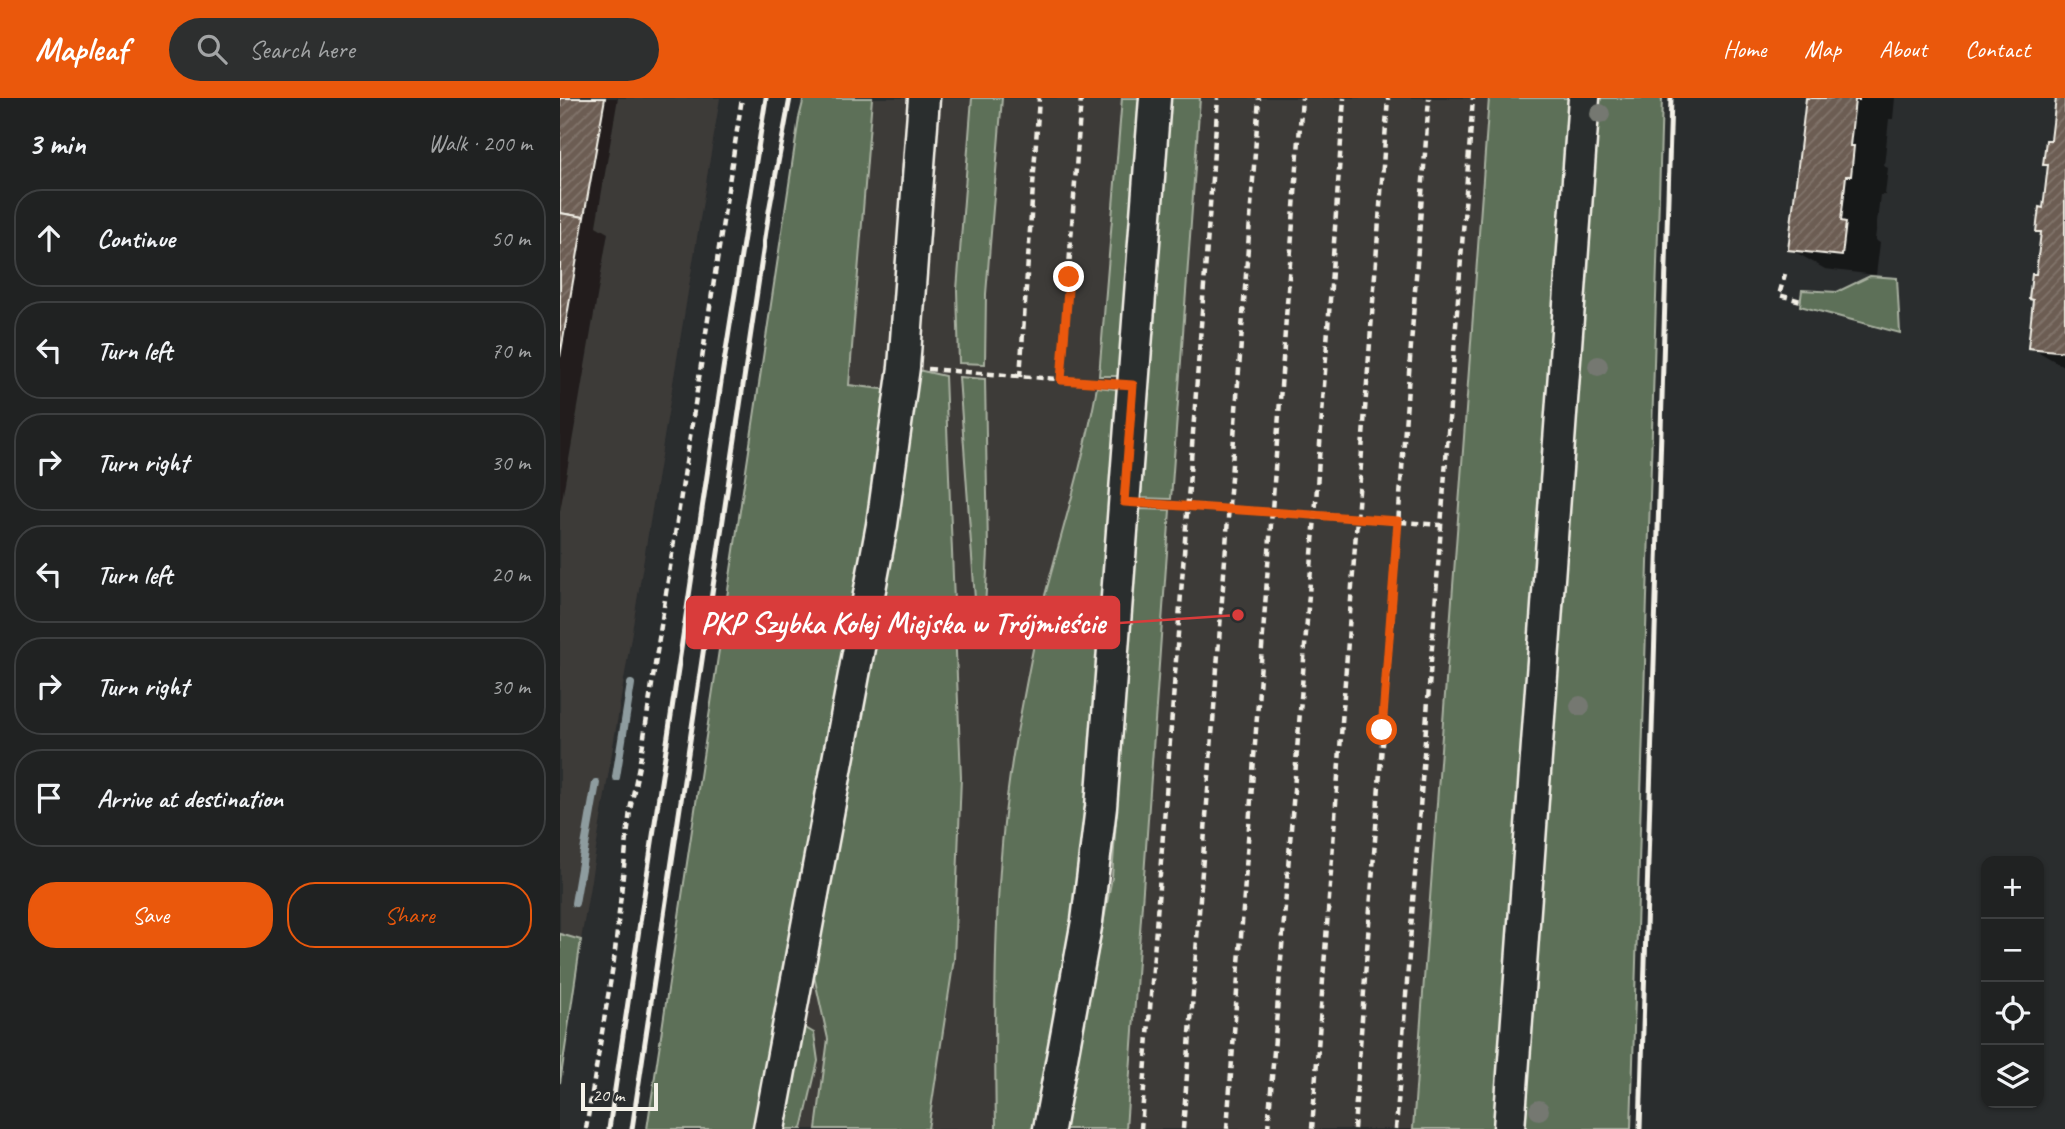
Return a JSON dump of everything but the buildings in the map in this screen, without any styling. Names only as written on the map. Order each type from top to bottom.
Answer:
[{"type":"lane","points":[[769,1129],[882,525],[904,367],[924,98]]},
{"type":"lane","points":[[1049,1129],[1087,921],[1101,807],[1155,98]]},
{"type":"lane","points":[[1509,1129],[1584,98]]},
{"type":"path","points":[[586,1129],[614,960],[630,810],[641,756],[742,98]]},
{"type":"path","points":[[1020,377],[1039,98]]},
{"type":"path","points":[[1061,380],[1081,98]]},
{"type":"path","points":[[1141,1129],[1218,98]]},
{"type":"path","points":[[1183,1129],[1259,98]]},
{"type":"path","points":[[1227,1129],[1302,98]]},
{"type":"path","points":[[1268,1129],[1344,98]]},
{"type":"path","points":[[1312,1129],[1388,98]]},
{"type":"path","points":[[1354,1129],[1429,98]]},
{"type":"path","points":[[1396,1129],[1473,98]]},
{"type":"path","points":[[1785,274],[1779,295],[1801,301]]},
{"type":"path","points":[[904,367],[1133,385]]},
{"type":"path","points":[[1124,502],[1441,525]]},
{"type":"shaded area","points":[[560,98],[720,98],[581,940],[560,934]]},
{"type":"shaded area","points":[[872,98],[1641,98],[1610,1129],[755,1129],[891,390],[849,385]]},
{"type":"green space","points":[[804,98],[872,98],[849,385],[891,390],[755,1129],[647,1129],[799,118]]},
{"type":"green space","points":[[972,98],[1002,98],[986,294],[985,364],[959,363],[957,290]]},
{"type":"green space","points":[[1122,98],[1145,98],[1125,376],[1099,376]]},
{"type":"green space","points":[[1167,98],[1200,98],[1171,499],[1139,498]]},
{"type":"green space","points":[[1489,98],[1574,98],[1499,1129],[1413,1129]]},
{"type":"green space","points":[[1595,98],[1662,98],[1631,1129],[1521,1129]]},
{"type":"green space","points":[[1870,276],[1897,278],[1900,333],[1800,306],[1802,290],[1837,292]]},
{"type":"green space","points":[[918,370],[945,376],[961,777],[954,959],[928,1129],[816,1129],[828,1039],[810,958]]},
{"type":"green space","points":[[959,377],[985,379],[988,551],[984,628],[980,643],[976,613]]},
{"type":"green space","points":[[1097,387],[1124,390],[1085,875],[1039,1129],[996,1129],[996,936],[1008,791],[1039,620],[1079,469]]},
{"type":"green space","points":[[1138,509],[1170,510],[1126,1129],[1064,1129],[1112,877]]},
{"type":"green space","points":[[560,934],[581,940],[560,1083]]},
{"type":"green space","points":[[804,1027],[814,1033],[818,1061],[802,1129],[780,1129],[793,1039]]},
{"type":"waterway","points":[[616,777],[631,684]]},
{"type":"waterway","points":[[575,903],[596,783]]},
{"type":"railway","points":[[609,1129],[766,98]]},
{"type":"railway","points":[[632,1129],[769,211],[790,98]]},
{"type":"railway","points":[[1640,1129],[1671,98]]},
{"type":"place","name":"PKP Szybka Kolej Miejska w Trójmieście","points":[[1238,615]]},
{"type":"route","points":[[1069,277],[1061,380],[1133,385],[1124,502],[1398,521],[1382,730]]}]
